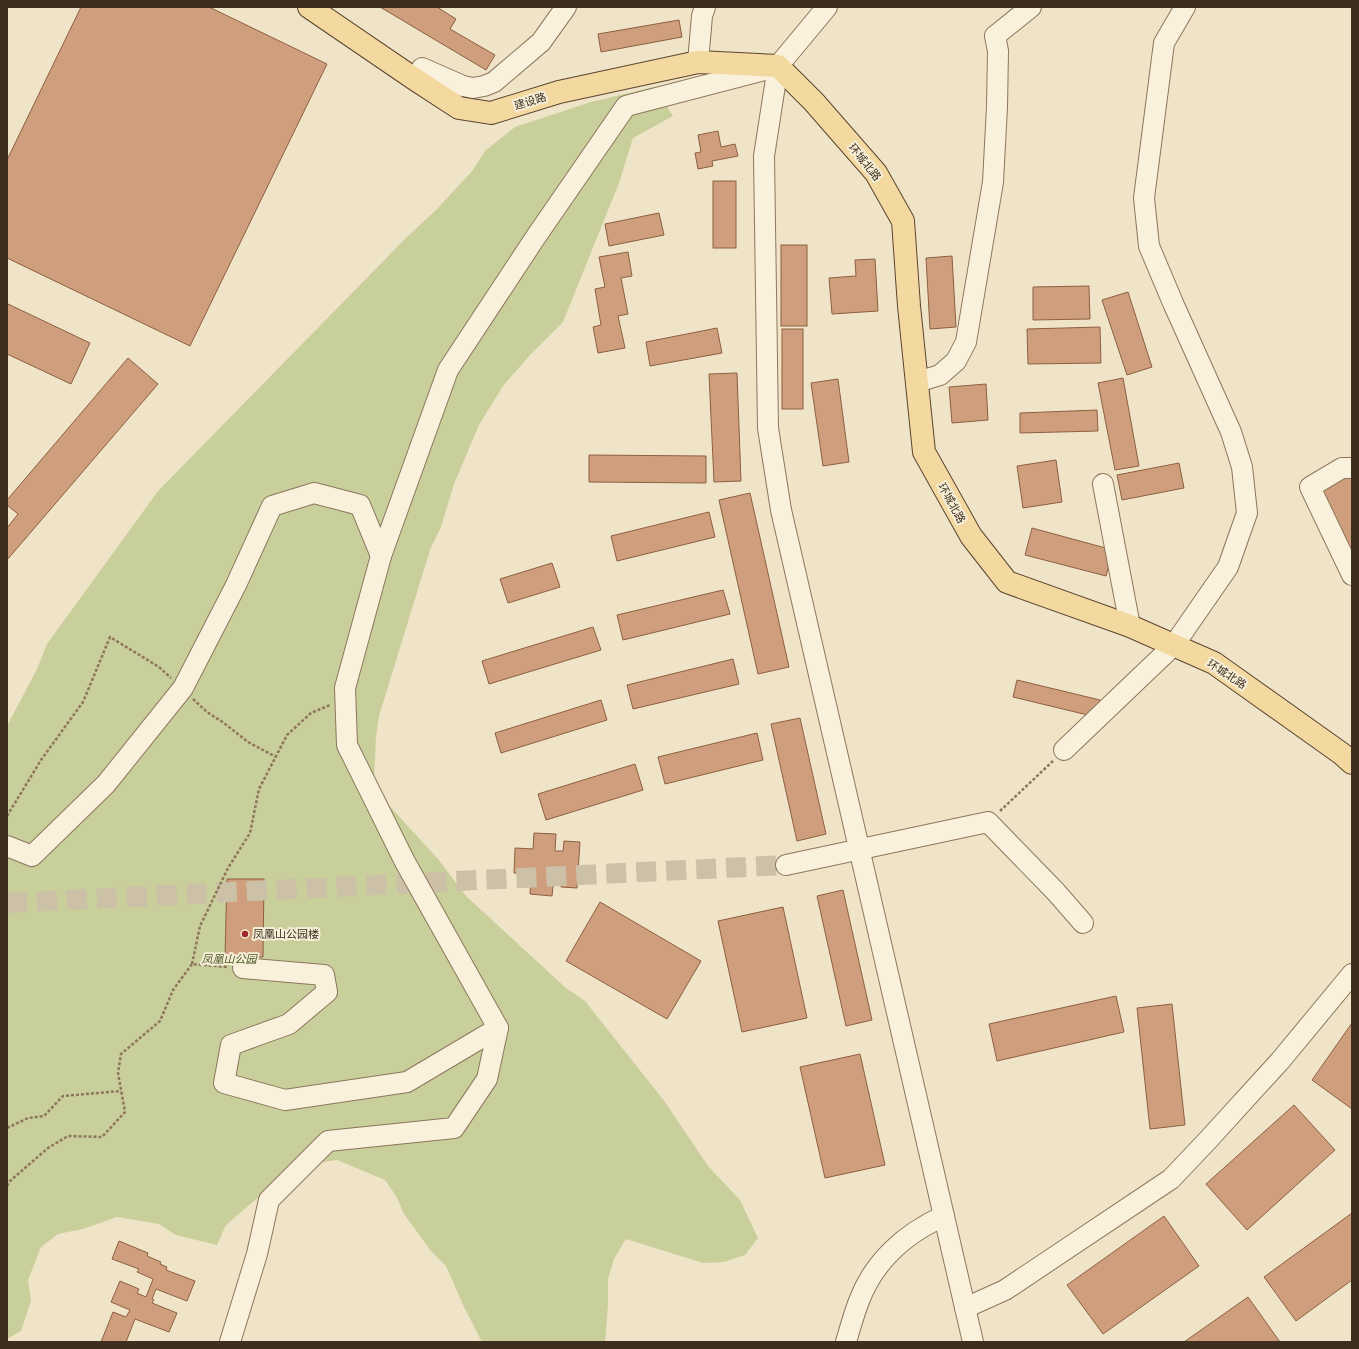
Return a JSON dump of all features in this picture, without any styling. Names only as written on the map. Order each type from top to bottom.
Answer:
[{"type":"main road","name":"建设路","points":[[310,7],[459,108],[491,114],[559,92],[698,62],[778,66]]},
{"type":"main road","name":"环城北路","points":[[778,66],[814,102],[876,173],[903,221],[909,306],[924,452],[971,536],[1006,582],[1130,626],[1214,663],[1342,754],[1352,763]]},
{"type":"street","points":[[416,80],[422,68],[463,86],[473,88],[494,82],[541,42],[566,7]]},
{"type":"street","points":[[698,62],[702,16],[705,7]]},
{"type":"street","points":[[828,7],[778,66],[764,156],[768,428],[781,510],[973,1342]]},
{"type":"street","points":[[917,382],[940,375],[956,361],[966,342],[993,182],[998,51],[995,36],[1031,7]]},
{"type":"street","points":[[1064,750],[1174,645],[1228,567],[1247,513],[1242,467],[1231,432],[1173,303],[1149,246],[1148,238],[1144,198],[1164,44],[1185,7]]},
{"type":"street","points":[[230,1342],[257,1254],[269,1200],[328,1141],[454,1128],[487,1079],[498,1028],[405,862],[347,745],[345,688],[381,556],[448,370],[535,238],[626,106],[778,66]]},
{"type":"street","points":[[1352,468],[1342,468],[1310,487],[1352,575]]},
{"type":"street","points":[[1103,484],[1130,626]]},
{"type":"street","points":[[7,846],[32,856],[106,784],[183,688],[236,584],[272,506],[314,493],[360,505],[381,556]]},
{"type":"street","points":[[786,865],[988,822],[1056,892],[1083,923]]},
{"type":"street","points":[[243,968],[324,975],[327,992],[289,1024],[231,1045],[224,1083],[285,1100],[407,1082],[498,1028]]},
{"type":"street","points":[[965,1308],[1005,1290],[1171,1178],[1280,1061],[1352,974]]},
{"type":"street","points":[[846,1342],[859,1301],[866,1285],[879,1265],[899,1243],[908,1236],[928,1223],[944,1216]]},
{"type":"path","points":[[7,816],[41,760],[83,702],[110,637],[158,668],[183,688],[207,712],[248,742],[276,757]]},
{"type":"path","points":[[7,1186],[10,1181],[48,1148],[68,1136],[102,1137],[125,1112],[118,1073],[121,1054],[160,1021],[173,990],[192,964],[200,926],[228,868],[250,833],[259,789],[287,735],[311,713],[345,699]]},
{"type":"path","points":[[988,822],[1064,750]]},
{"type":"path","points":[[192,964],[243,968]]},
{"type":"path","points":[[7,1128],[28,1118],[44,1116],[63,1096],[121,1091]]},
{"type":"green space","name":"凤凰山公园","points":[[654,87],[673,116],[633,138],[619,183],[563,322],[530,355],[503,386],[479,425],[454,484],[441,527],[430,550],[379,716],[376,737],[374,782],[385,801],[438,859],[466,896],[566,988],[585,1001],[665,1102],[708,1166],[740,1200],[758,1238],[745,1255],[724,1262],[703,1263],[626,1239],[614,1259],[608,1279],[608,1305],[605,1342],[482,1342],[464,1307],[446,1266],[431,1251],[404,1214],[396,1196],[385,1180],[337,1160],[316,1163],[276,1182],[226,1225],[217,1245],[176,1235],[159,1224],[117,1217],[83,1229],[58,1234],[41,1247],[28,1280],[31,1301],[21,1331],[7,1339],[7,726],[37,669],[47,644],[158,491],[406,238],[437,209],[473,170],[485,151],[515,127],[591,102]]},
{"type":"building","points":[[81,7],[209,7],[327,64],[190,346],[7,258],[7,160]]},
{"type":"building","points":[[380,7],[437,7],[456,19],[450,29],[495,55],[486,70]]},
{"type":"building","points":[[679,20],[682,37],[601,52],[598,34]]},
{"type":"building","points":[[718,131],[721,147],[735,144],[738,156],[712,161],[713,166],[698,169],[695,153],[701,152],[698,135]]},
{"type":"building","points":[[713,181],[736,181],[736,248],[713,248]]},
{"type":"building","points":[[659,213],[664,235],[609,246],[605,224]]},
{"type":"building","points":[[781,245],[807,245],[807,326],[781,326]]},
{"type":"building","points":[[628,252],[632,276],[621,278],[628,314],[618,316],[625,348],[598,353],[593,327],[601,325],[595,289],[605,287],[599,257]]},
{"type":"building","points":[[952,256],[956,327],[930,329],[926,258]]},
{"type":"building","points":[[875,259],[878,311],[832,314],[829,278],[856,276],[855,260]]},
{"type":"building","points":[[1089,286],[1090,319],[1033,320],[1033,287]]},
{"type":"building","points":[[1128,292],[1152,367],[1127,375],[1102,300]]},
{"type":"building","points":[[8,304],[90,343],[71,384],[7,354]]},
{"type":"building","points":[[1100,327],[1101,363],[1028,364],[1027,329]]},
{"type":"building","points":[[717,328],[722,353],[650,366],[646,342]]},
{"type":"building","points":[[782,329],[803,329],[803,409],[782,409]]},
{"type":"building","points":[[128,358],[158,384],[7,560],[7,528],[18,514],[7,505],[7,500]]},
{"type":"building","points":[[737,373],[741,481],[714,482],[709,374]]},
{"type":"building","points":[[1123,378],[1139,466],[1115,470],[1098,383]]},
{"type":"building","points":[[838,379],[849,462],[823,466],[811,383]]},
{"type":"building","points":[[986,384],[988,420],[952,423],[949,387]]},
{"type":"building","points":[[1097,410],[1098,431],[1020,433],[1020,413]]},
{"type":"building","points":[[589,455],[706,456],[706,483],[589,482]]},
{"type":"building","points":[[1056,460],[1062,502],[1023,508],[1017,466]]},
{"type":"building","points":[[1179,463],[1184,488],[1122,500],[1117,475]]},
{"type":"building","points":[[1352,475],[1352,555],[1320,490]]},
{"type":"building","points":[[750,493],[789,667],[758,674],[719,500]]},
{"type":"building","points":[[709,512],[715,537],[617,561],[611,536]]},
{"type":"building","points":[[1032,528],[1113,550],[1106,576],[1025,555]]},
{"type":"building","points":[[552,563],[560,587],[508,603],[500,579]]},
{"type":"building","points":[[723,590],[730,614],[623,640],[617,615]]},
{"type":"building","points":[[593,627],[601,650],[489,684],[482,661]]},
{"type":"building","points":[[733,659],[739,684],[633,709],[627,685]]},
{"type":"building","points":[[1017,680],[1100,700],[1096,717],[1013,697]]},
{"type":"building","points":[[601,700],[607,720],[501,753],[495,733]]},
{"type":"building","points":[[800,718],[826,834],[797,841],[771,724]]},
{"type":"building","points":[[757,733],[763,760],[665,784],[658,757]]},
{"type":"building","points":[[635,764],[643,790],[546,820],[538,794]]},
{"type":"building","points":[[534,833],[556,834],[555,851],[563,851],[564,841],[580,842],[577,888],[561,887],[562,876],[554,876],[552,896],[530,894],[531,874],[514,873],[515,848],[533,849]]},
{"type":"building","name":"凤凰山公园楼","points":[[227,879],[264,879],[263,957],[225,957]]},
{"type":"building","points":[[843,890],[872,1020],[846,1026],[817,896]]},
{"type":"building","points":[[600,902],[701,961],[667,1019],[566,961]]},
{"type":"building","points":[[783,907],[807,1018],[742,1032],[718,921]]},
{"type":"building","points":[[1116,996],[1124,1032],[997,1061],[989,1024]]},
{"type":"building","points":[[1172,1004],[1185,1125],[1150,1129],[1137,1008]]},
{"type":"building","points":[[1352,1023],[1352,1109],[1312,1080]]},
{"type":"building","points":[[860,1054],[885,1165],[825,1178],[800,1067]]},
{"type":"building","points":[[1294,1105],[1335,1150],[1247,1230],[1206,1184]]},
{"type":"building","points":[[1352,1213],[1352,1280],[1296,1321],[1264,1277]]},
{"type":"building","points":[[1164,1216],[1199,1266],[1103,1334],[1067,1285]]},
{"type":"building","points":[[119,1241],[148,1253],[147,1256],[161,1262],[160,1264],[167,1267],[166,1270],[195,1281],[187,1301],[156,1289],[152,1303],[177,1313],[169,1332],[135,1319],[126,1342],[101,1342],[113,1312],[126,1317],[130,1310],[111,1302],[120,1281],[139,1289],[137,1293],[146,1297],[153,1279],[137,1272],[139,1269],[112,1259]]},
{"type":"building","points":[[1248,1297],[1280,1342],[1184,1342]]},
{"type":"tunnel","points":[[7,903],[786,865]]},
{"type":"place","name":"凤凰山公园楼","points":[[245,934]]}]
